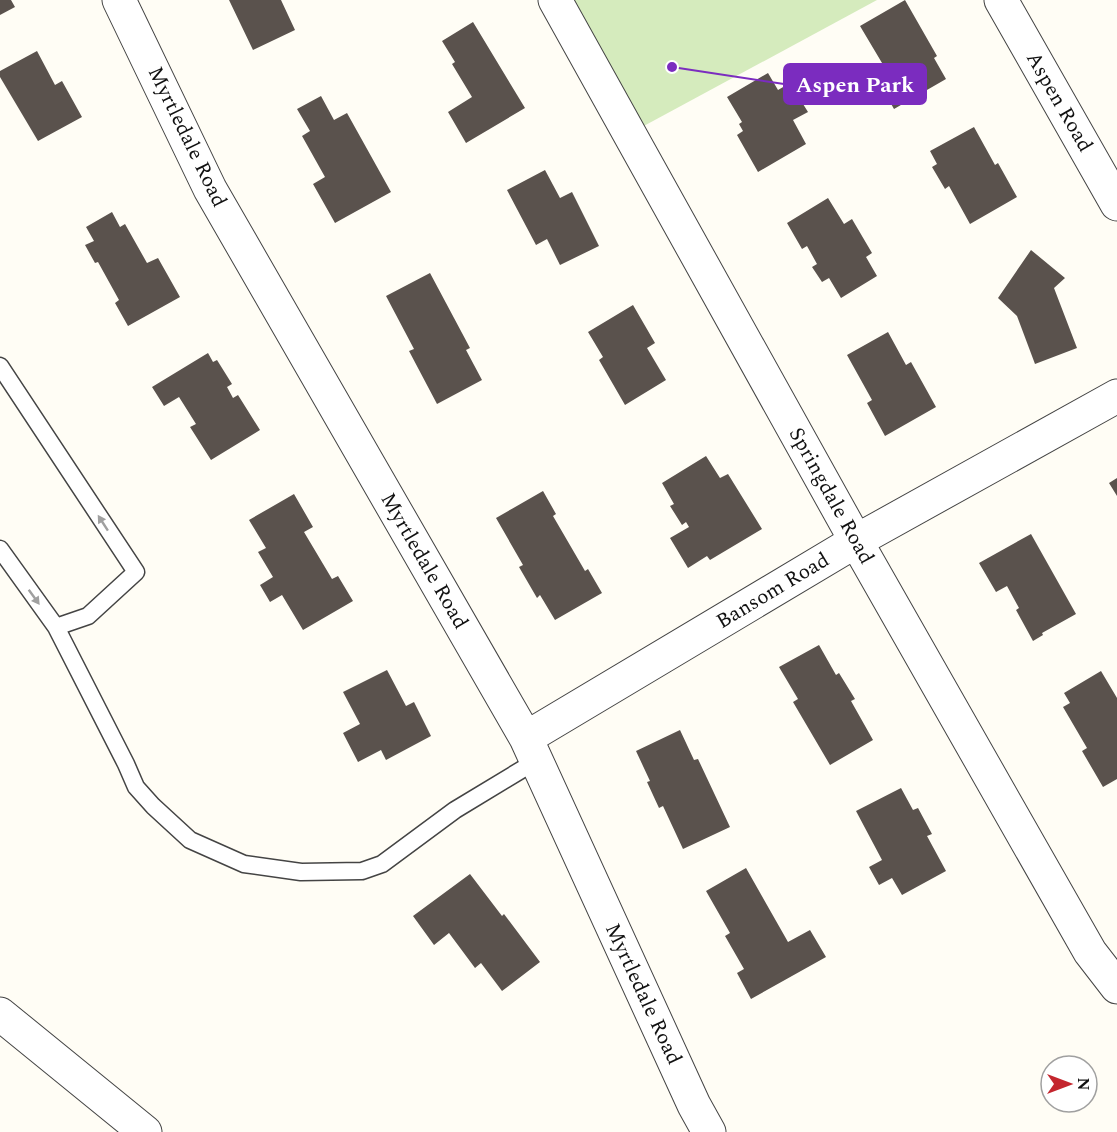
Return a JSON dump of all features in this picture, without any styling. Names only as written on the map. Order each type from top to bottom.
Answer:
[{"type":"street","name":"Myrtledale Road","points":[[120,0],[210,189],[531,750],[694,1105],[710,1132]]},
{"type":"street","name":"Springdale Road","points":[[555,0],[856,541],[1090,952],[1117,987]]},
{"type":"street","name":"Aspen Road","points":[[1001,0],[1117,204]]},
{"type":"street","name":"Bansom Road","points":[[531,750],[856,541],[1117,396]]},
{"type":"street","points":[[0,1014],[146,1132]]},
{"type":"lane","points":[[0,366],[136,572],[88,616],[56,627]]},
{"type":"lane","points":[[0,549],[56,627],[136,787],[190,840],[244,864],[301,872],[362,871],[382,864],[531,750]]},
{"type":"green space","points":[[551,0],[877,0],[629,134]]},
{"type":"building","points":[[0,0],[11,0],[15,7],[0,15]]},
{"type":"building","points":[[229,0],[281,0],[295,30],[253,50]]},
{"type":"building","points":[[905,0],[937,56],[934,58],[946,79],[894,109],[874,74],[885,68],[860,26]]},
{"type":"building","points":[[473,22],[525,108],[466,143],[448,112],[472,97],[452,64],[455,62],[442,41]]},
{"type":"building","points":[[37,51],[55,85],[62,81],[82,117],[38,141],[0,77],[0,71]]},
{"type":"building","points":[[768,73],[778,90],[790,83],[808,112],[793,120],[806,144],[758,172],[737,135],[743,131],[739,124],[742,122],[727,97]]},
{"type":"building","points":[[321,96],[334,120],[347,113],[391,192],[335,223],[313,184],[325,177],[302,136],[310,131],[297,109]]},
{"type":"building","points":[[974,127],[995,165],[998,163],[1017,197],[970,224],[949,186],[945,189],[932,167],[937,164],[930,151]]},
{"type":"building","points":[[545,170],[560,198],[572,192],[599,246],[560,265],[547,239],[536,245],[507,190]]},
{"type":"building","points":[[828,198],[844,224],[852,219],[872,253],[866,257],[877,276],[841,298],[829,278],[822,282],[812,267],[817,264],[807,246],[802,249],[787,223]]},
{"type":"building","points":[[112,212],[120,227],[125,224],[147,263],[158,258],[180,297],[128,326],[115,303],[119,300],[98,262],[95,263],[85,245],[94,241],[86,227]]},
{"type":"building","points":[[1031,250],[1065,278],[1054,288],[1077,348],[1035,364],[1017,316],[998,298]]},
{"type":"building","points":[[430,273],[470,348],[466,350],[482,380],[437,404],[409,351],[414,349],[386,296]]},
{"type":"building","points":[[633,305],[655,343],[647,348],[666,380],[625,405],[599,360],[603,357],[588,332]]},
{"type":"building","points":[[888,332],[906,365],[911,362],[936,407],[885,436],[867,403],[872,400],[847,355]]},
{"type":"building","points":[[208,353],[213,362],[217,360],[232,384],[227,387],[233,398],[238,395],[260,430],[211,460],[190,427],[196,424],[179,397],[164,406],[152,387]]},
{"type":"building","points":[[706,456],[720,478],[728,474],[762,529],[710,560],[707,556],[688,568],[670,538],[689,527],[686,522],[682,525],[670,506],[674,504],[662,483]]},
{"type":"building","points":[[1117,478],[1117,496],[1109,483]]},
{"type":"building","points":[[543,491],[556,514],[553,516],[585,571],[588,569],[602,593],[555,620],[540,595],[537,598],[519,567],[523,565],[496,518]]},
{"type":"building","points":[[294,494],[313,527],[304,532],[332,579],[338,576],[353,601],[303,630],[282,595],[270,602],[260,585],[273,577],[258,552],[266,548],[249,520]]},
{"type":"building","points":[[1031,534],[1076,614],[1042,633],[1043,635],[1033,641],[1016,610],[1019,608],[1007,586],[996,592],[979,563]]},
{"type":"building","points":[[819,645],[836,675],[839,673],[855,699],[851,701],[873,740],[830,765],[793,702],[798,699],[779,667]]},
{"type":"building","points":[[387,670],[406,706],[414,702],[431,736],[386,760],[381,750],[358,762],[343,733],[360,724],[343,692]]},
{"type":"building","points":[[1101,671],[1117,698],[1117,779],[1103,787],[1082,751],[1087,748],[1063,707],[1070,703],[1064,693]]},
{"type":"building","points":[[680,730],[694,760],[698,759],[730,827],[683,849],[663,806],[659,808],[636,751]]},
{"type":"building","points":[[901,788],[913,810],[918,808],[932,834],[927,836],[946,871],[902,895],[892,878],[879,885],[869,867],[882,860],[856,811]]},
{"type":"building","points":[[746,868],[788,942],[810,930],[826,957],[751,999],[737,973],[744,969],[725,936],[730,933],[706,891]]},
{"type":"building","points":[[470,874],[540,962],[502,991],[481,963],[475,968],[449,933],[434,945],[413,916]]},
{"type":"place","name":"Aspen Park","points":[[672,67]]}]
